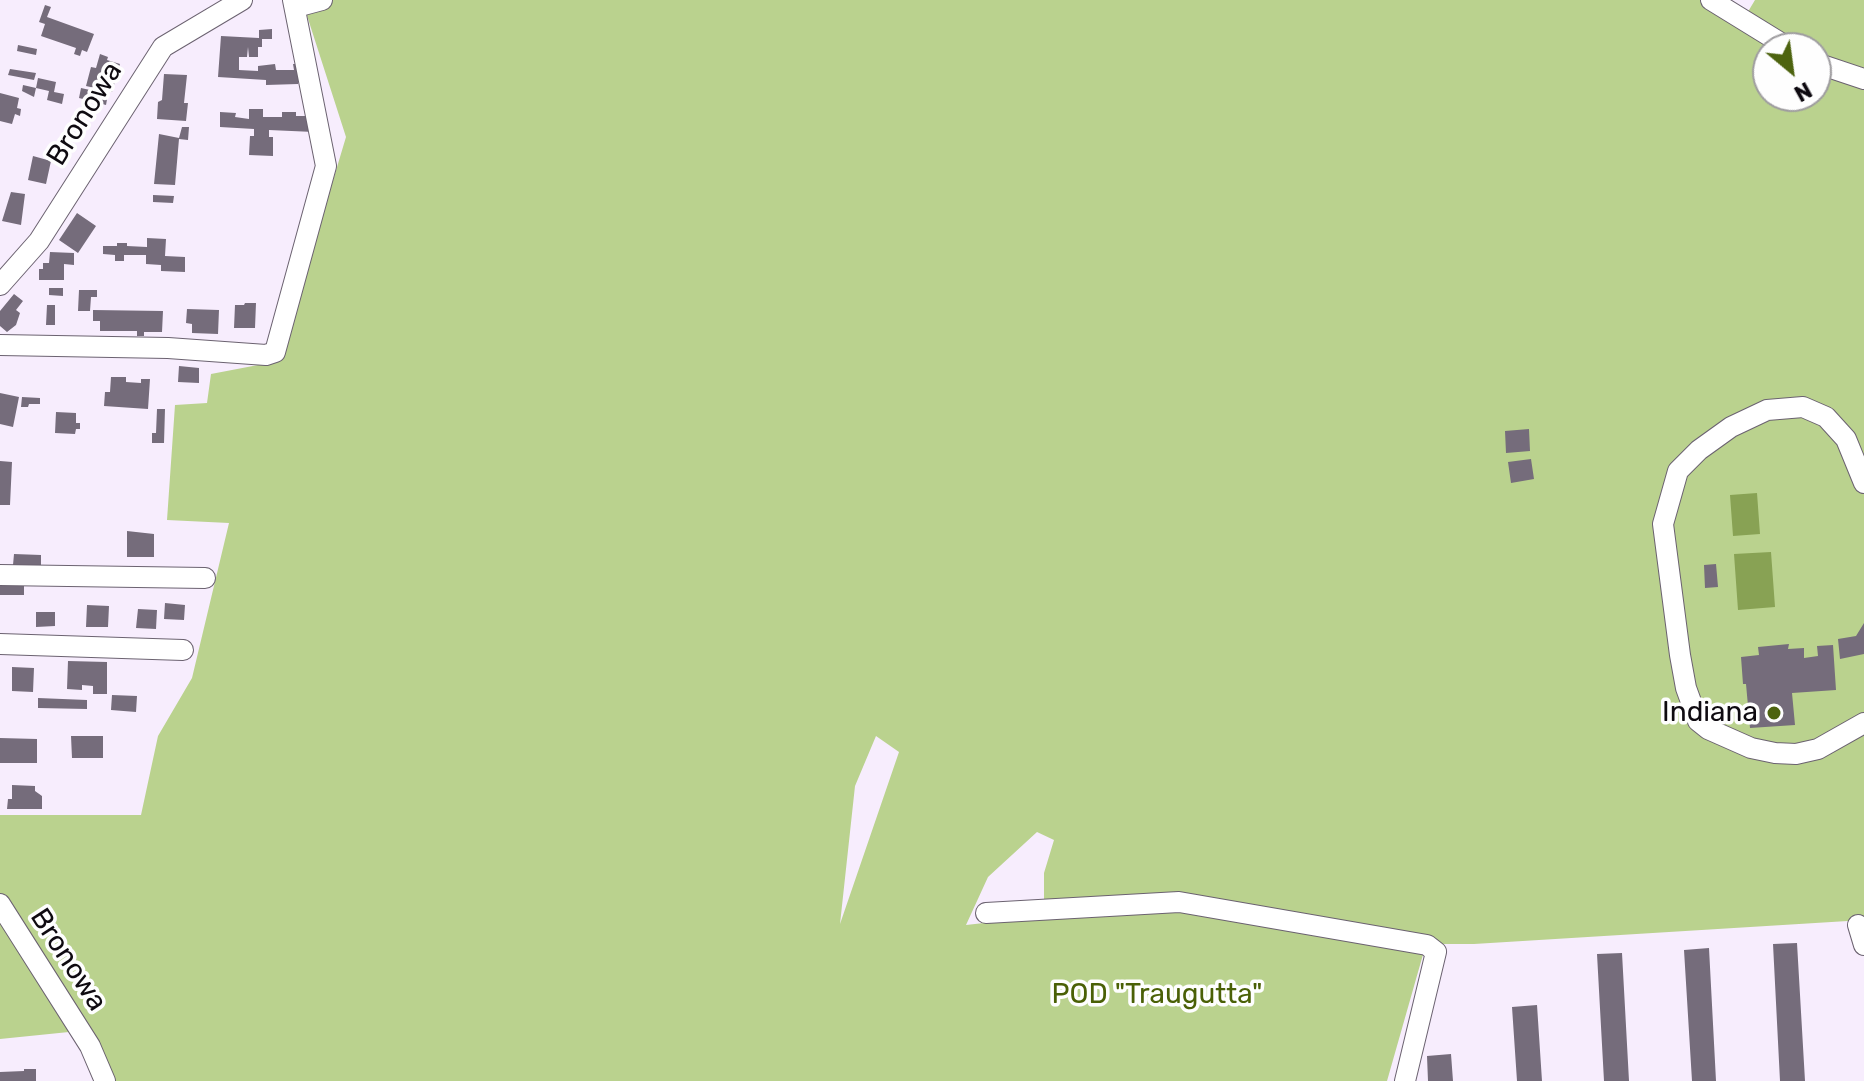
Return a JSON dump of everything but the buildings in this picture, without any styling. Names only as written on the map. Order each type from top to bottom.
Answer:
[{"type":"street","name":"Bronowa","points":[[0,285],[39,241],[163,47],[242,0]]},
{"type":"street","points":[[0,345],[168,348],[266,355],[275,352],[326,166],[295,4],[322,0]]},
{"type":"street","points":[[1711,0],[1763,32]]},
{"type":"street","points":[[1832,68],[1864,79]]},
{"type":"street","points":[[1864,483],[1846,439],[1826,417],[1803,407],[1767,410],[1731,427],[1699,450],[1678,471],[1663,524],[1680,655],[1686,688],[1698,721],[1708,729],[1751,748],[1796,754],[1818,749],[1864,723]]},
{"type":"street","points":[[0,575],[205,578]]},
{"type":"street","points":[[0,644],[183,650]]},
{"type":"street","points":[[986,913],[1179,902],[1427,945],[1436,952],[1405,1081]]},
{"type":"street","name":"Bronowa","points":[[0,904],[90,1046],[105,1081]]},
{"type":"green space","name":"POD \"Traugutta\"","points":[[302,0],[1719,0],[1746,15],[1755,0],[1864,0],[1864,920],[1474,944],[1443,944],[1412,934],[1424,951],[1387,1081],[114,1081],[50,975],[69,1032],[0,1039],[0,815],[141,815],[158,736],[192,678],[229,523],[167,520],[175,405],[207,403],[211,374],[279,361],[346,137]],"holes":[[[876,736],[899,752],[840,924],[855,786]],[[1037,832],[1054,840],[1044,873],[1044,908],[1056,915],[966,925],[988,877]]]},
{"type":"shaded area","points":[[1757,493],[1760,534],[1733,536],[1730,495]]},
{"type":"shaded area","points":[[1771,552],[1775,607],[1738,610],[1734,554]]},
{"type":"place","name":"Indiana","points":[[1774,713]]}]
